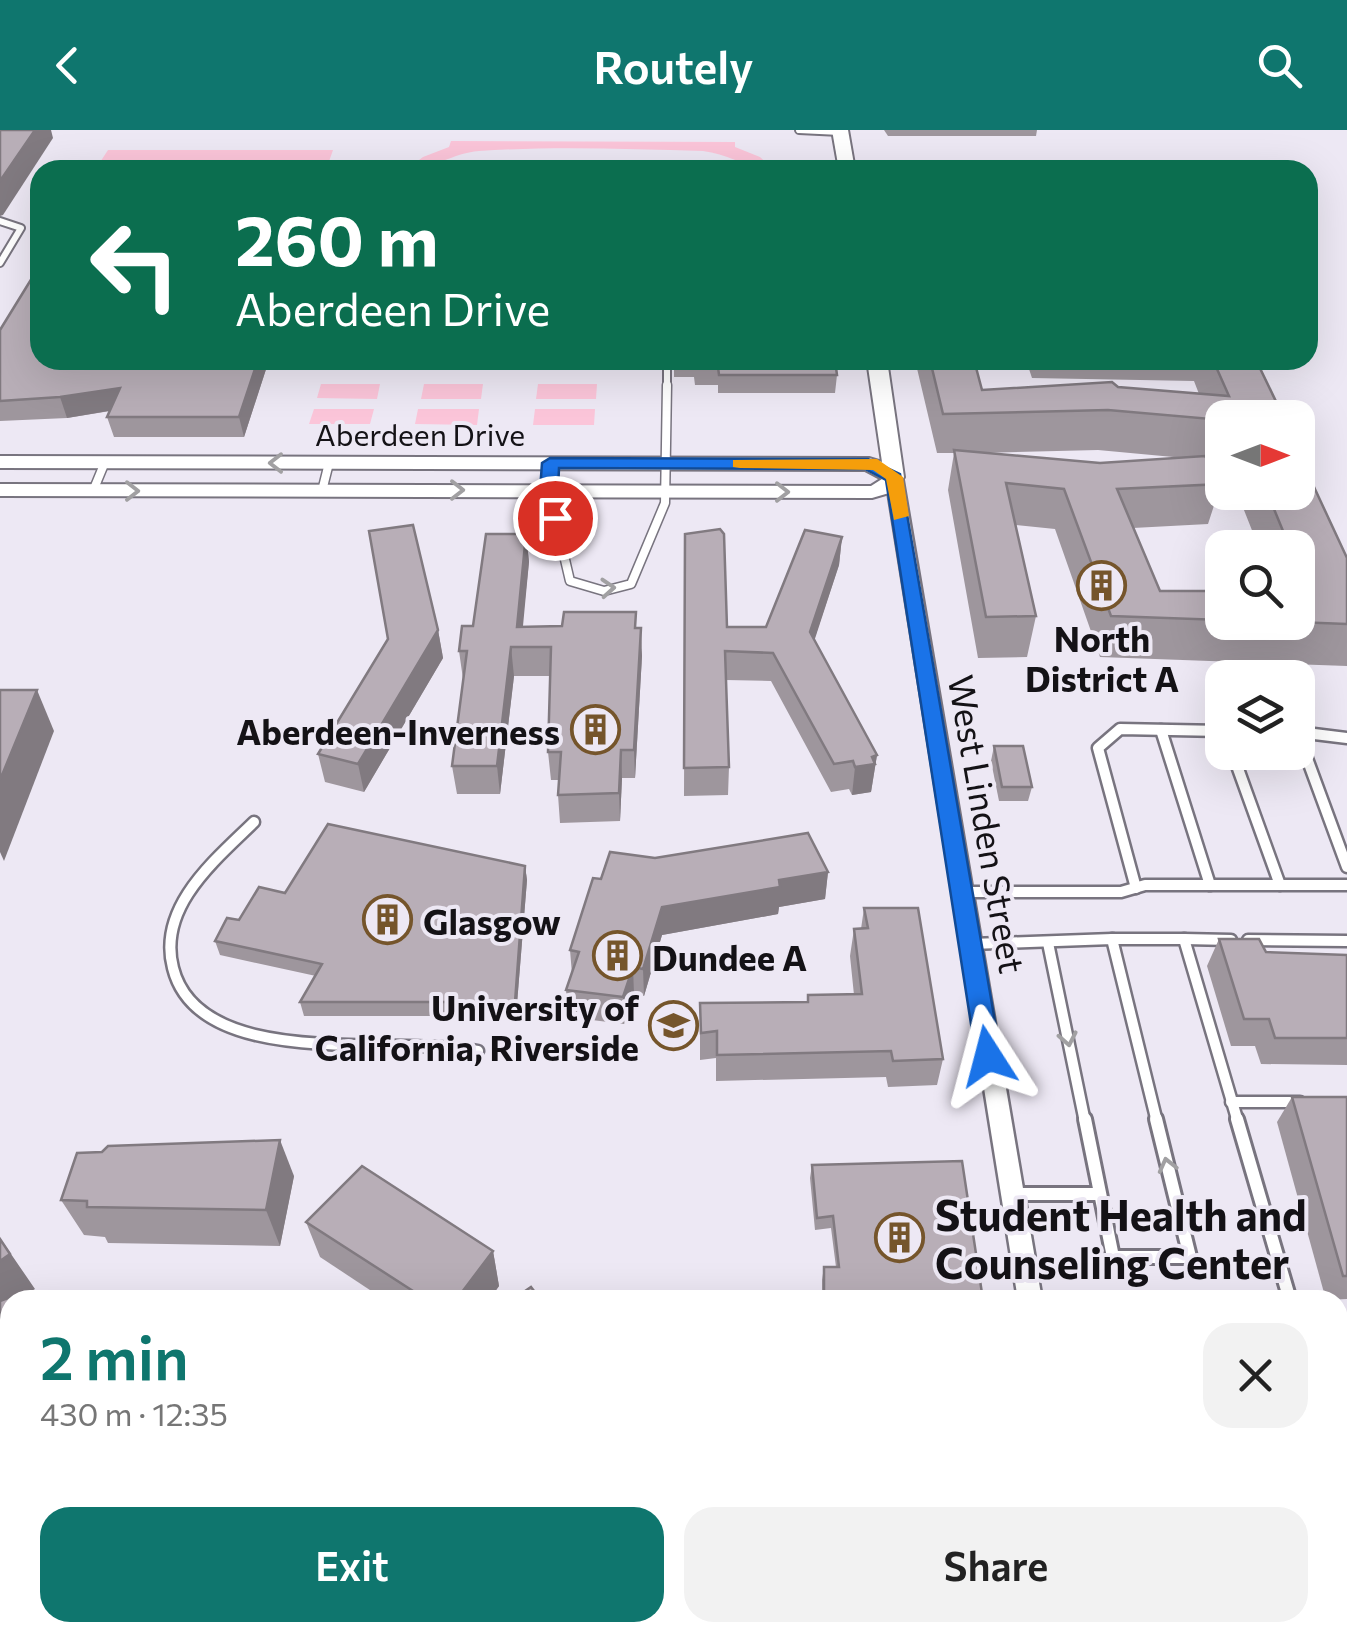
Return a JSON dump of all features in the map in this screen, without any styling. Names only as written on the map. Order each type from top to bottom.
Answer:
[{"type":"street","points":[[840,131],[845,160]]},
{"type":"street","name":"West Linden Street","points":[[878,370],[1028,1290]]},
{"type":"street","name":"Aberdeen Drive","points":[[0,462],[868,464],[894,477],[889,487],[872,492],[0,490]]},
{"type":"lane","points":[[798,130],[840,131]]},
{"type":"lane","points":[[0,221],[20,224],[0,263]]},
{"type":"lane","points":[[550,463],[549,491],[570,581],[604,591],[622,589],[638,576],[666,492],[667,370]]},
{"type":"lane","points":[[93,491],[106,462]]},
{"type":"lane","points":[[322,491],[329,463]]},
{"type":"lane","points":[[1136,888],[1098,748],[1120,729],[1205,731]]},
{"type":"lane","points":[[1161,730],[1210,886]]},
{"type":"lane","points":[[1315,735],[1347,738]]},
{"type":"lane","points":[[1238,770],[1280,885]]},
{"type":"lane","points":[[1312,770],[1347,867]]},
{"type":"lane","points":[[254,822],[188,892],[169,932],[167,958],[182,996],[194,1010],[211,1022],[249,1037],[428,1041],[478,1050]]},
{"type":"lane","points":[[962,892],[1347,885]]},
{"type":"lane","points":[[970,944],[1048,943],[1062,939],[1347,941]]},
{"type":"lane","points":[[1048,943],[1113,1257],[1190,1257],[1112,939]]},
{"type":"lane","points":[[1184,939],[1287,1290]]},
{"type":"lane","points":[[1231,1102],[1308,1102]]},
{"type":"lane","points":[[1012,1194],[1099,1194]]},
{"type":"shaded area","points":[[451,141],[735,142],[735,147],[763,160],[736,160],[703,151],[563,148],[479,151],[445,160],[419,160],[449,147]]},
{"type":"shaded area","points":[[108,150],[333,150],[330,160],[102,160]]},
{"type":"shaded area","points":[[321,384],[380,384],[377,399],[317,398]]},
{"type":"shaded area","points":[[424,384],[483,384],[481,399],[421,399]]},
{"type":"shaded area","points":[[538,384],[597,384],[596,399],[536,399]]},
{"type":"shaded area","points":[[314,409],[374,409],[370,424],[309,424]]},
{"type":"shaded area","points":[[418,409],[479,409],[477,425],[415,424]]},
{"type":"shaded area","points":[[535,409],[595,409],[594,425],[533,425]]},
{"type":"building","points":[[0,130],[35,130],[0,181]]},
{"type":"building","points":[[30,281],[30,370],[255,370],[239,417],[107,417],[120,388],[0,401],[0,330]]},
{"type":"building","points":[[718,370],[836,370],[837,375],[719,375]]},
{"type":"building","points":[[932,370],[977,370],[982,390],[1112,382],[1118,387],[1229,396],[1217,370],[1261,370],[1275,400],[1205,400],[1205,419],[1108,410],[943,414]]},
{"type":"building","points":[[954,450],[1100,463],[1205,456],[1205,485],[1117,489],[1160,591],[1205,591],[1205,619],[1111,616],[1064,489],[1006,483],[1036,616],[986,617]]},
{"type":"building","points":[[1315,489],[1347,558],[1347,624],[1315,623],[1315,530],[1283,530],[1274,510],[1315,510]]},
{"type":"building","points":[[413,525],[438,630],[358,764],[318,754],[388,639],[369,531]]},
{"type":"building","points":[[720,529],[724,534],[727,627],[766,627],[805,530],[842,537],[810,632],[877,755],[872,757],[875,764],[834,764],[773,653],[725,651],[729,767],[684,768],[685,534]]},
{"type":"building","points":[[486,534],[526,534],[517,627],[562,626],[564,612],[636,612],[635,628],[641,628],[634,750],[621,750],[619,793],[558,795],[561,752],[548,752],[551,647],[511,647],[497,766],[452,766],[467,651],[459,651],[462,626],[473,626]]},
{"type":"building","points":[[0,690],[37,690],[0,780]]},
{"type":"building","points":[[994,746],[1023,746],[1032,787],[1002,787]]},
{"type":"building","name":"Glasgow","points":[[328,824],[525,866],[515,1002],[300,1002],[322,964],[215,941],[227,918],[239,920],[259,887],[285,893]]},
{"type":"building","points":[[808,833],[828,872],[779,880],[780,887],[662,907],[643,969],[633,967],[623,997],[566,990],[579,952],[570,950],[593,878],[601,879],[610,852],[655,858]]},
{"type":"building","points":[[864,908],[918,908],[943,1059],[893,1061],[891,1051],[717,1055],[717,1031],[701,1033],[700,1003],[808,1002],[808,995],[862,994],[854,929],[868,928]]},
{"type":"building","points":[[1219,939],[1259,939],[1266,952],[1347,955],[1347,1038],[1275,1038],[1269,1019],[1244,1019]]},
{"type":"building","points":[[1292,1097],[1347,1097],[1347,1276],[1343,1276]]},
{"type":"building","points":[[280,1140],[266,1210],[87,1207],[87,1201],[61,1200],[77,1153],[102,1152],[108,1146]]},
{"type":"building","name":"Student Health and Counseling Center","points":[[962,1161],[981,1290],[824,1290],[824,1267],[839,1267],[833,1216],[817,1218],[812,1165]]},
{"type":"building","points":[[362,1166],[493,1251],[464,1290],[411,1290],[306,1222]]},
{"type":"building","points":[[0,1239],[10,1254],[0,1261]]},
{"type":"slow traffic","points":[[740,463],[877,464],[894,477],[900,516]]},
{"type":"place","name":"North District A","points":[[1102,585]]},
{"type":"place","name":"Aberdeen-Inverness","points":[[595,730]]},
{"type":"place","name":"Glasgow","points":[[388,920]]},
{"type":"place","name":"Dundee A","points":[[617,956]]},
{"type":"place","name":"University of California, Riverside","points":[[674,1026]]},
{"type":"place","name":"Student Health and Counseling Center","points":[[900,1238]]},
{"type":"route","points":[[555,518],[549,491],[550,463],[877,464],[894,477],[988,1056]]}]
